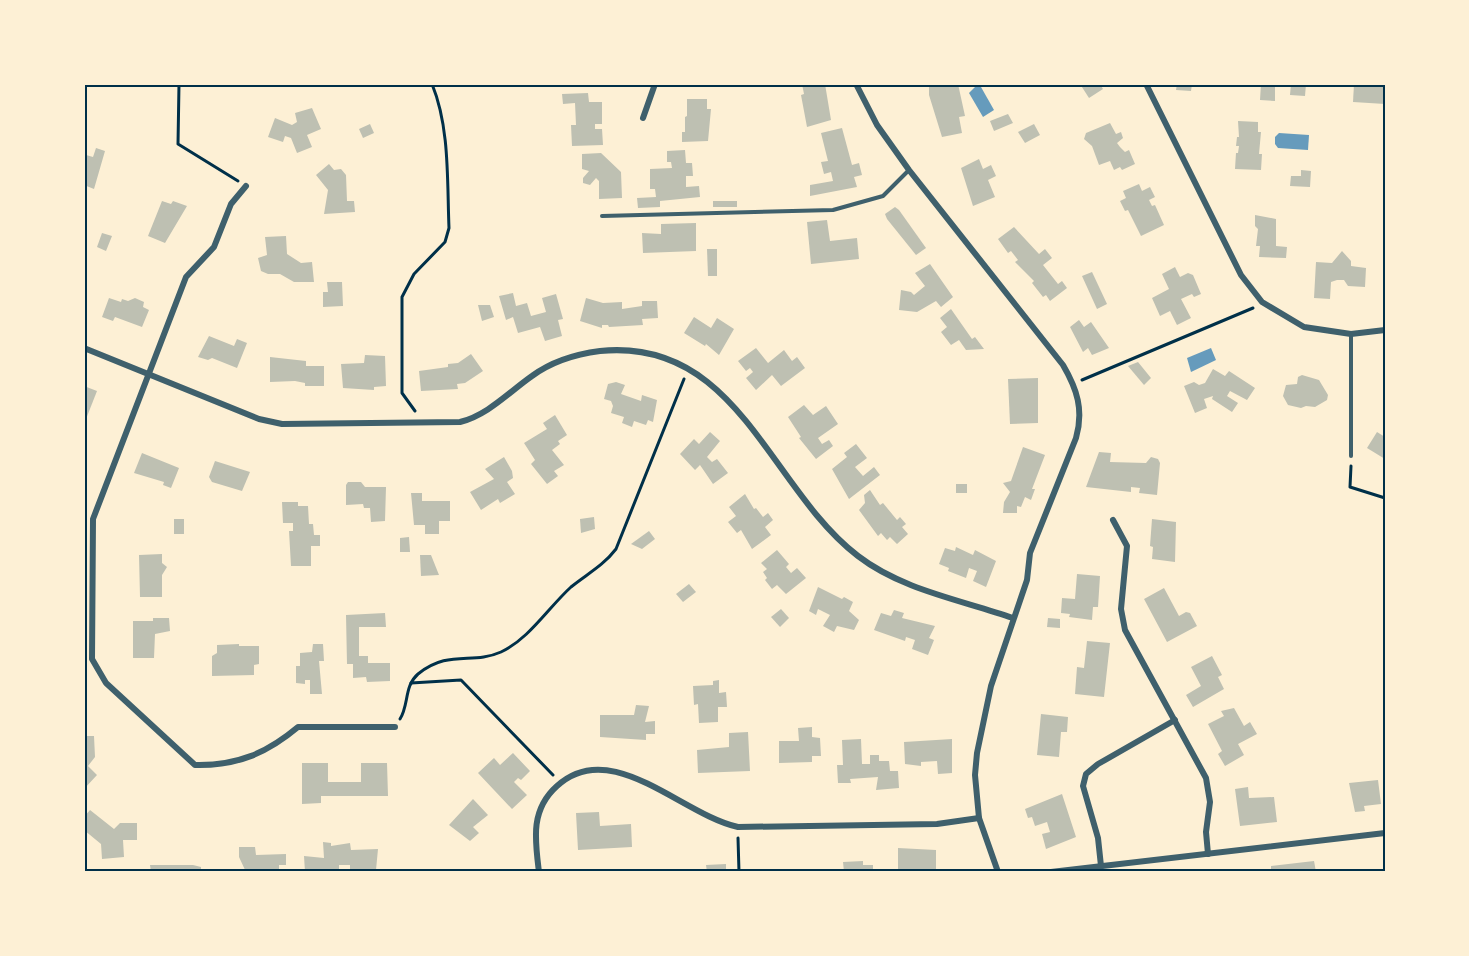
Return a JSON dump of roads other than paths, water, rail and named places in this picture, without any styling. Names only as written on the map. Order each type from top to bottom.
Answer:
[{"type":"street","points":[[643,117],[655,84]]},
{"type":"street","points":[[856,84],[877,126],[909,170],[1063,365],[1074,384],[1080,406],[1080,423],[1030,554],[1027,580],[991,686],[977,753],[975,775],[979,818],[998,872]]},
{"type":"street","points":[[1146,84],[1241,275],[1262,302],[1304,327],[1351,334],[1385,330]]},
{"type":"street","points":[[246,186],[231,204],[214,247],[186,277],[93,519],[92,658],[102,678],[179,753],[195,765],[211,765],[258,755],[276,746],[298,727],[395,727]]},
{"type":"street","points":[[84,348],[271,423],[460,422],[474,418],[534,374],[577,355],[599,351],[639,351],[662,357],[688,369],[728,398],[824,521],[859,557],[904,582],[1013,618]]},
{"type":"street","points":[[1113,520],[1127,546],[1121,609],[1125,630],[1208,785],[1208,854]]},
{"type":"street","points":[[1101,866],[1098,838],[1083,786],[1086,774],[1098,764],[1175,720]]},
{"type":"street","points":[[539,872],[536,823],[541,807],[561,783],[581,772],[603,769],[618,771],[720,823],[738,827],[937,824],[979,818]]},
{"type":"street","points":[[1051,872],[1385,833]]},
{"type":"lane","points":[[602,216],[833,210],[882,196],[909,170]]},
{"type":"lane","points":[[1351,334],[1351,456]]},
{"type":"water","points":[[976,86],[981,87],[994,110],[983,117],[969,93]]},
{"type":"water","points":[[1279,133],[1309,135],[1308,150],[1278,148],[1275,144],[1275,137]]},
{"type":"water","points":[[1211,348],[1216,360],[1191,372],[1187,358]]}]
